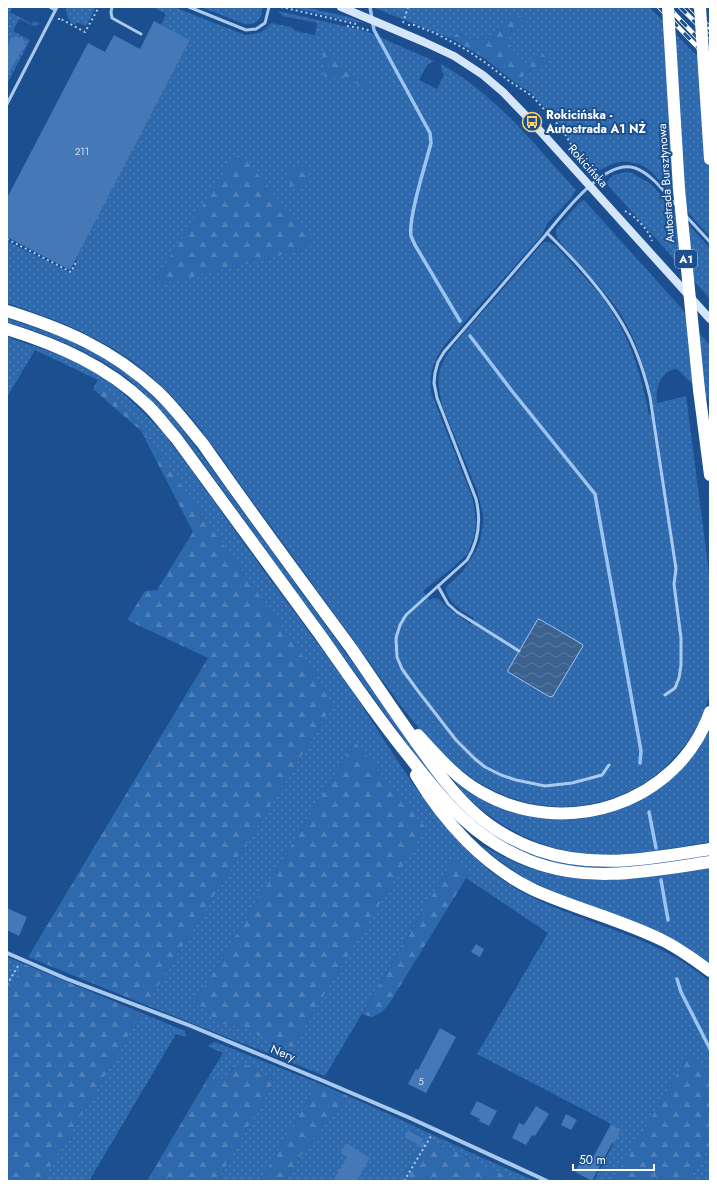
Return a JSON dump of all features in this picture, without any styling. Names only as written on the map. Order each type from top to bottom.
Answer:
[{"type":"highway","name":"Autostrada Bursztynowa","points":[[668,7],[680,188],[699,390],[710,475]]},
{"type":"highway","points":[[700,7],[710,159]]},
{"type":"highway","points":[[7,311],[48,324],[86,340],[126,366],[158,392],[177,412],[203,444],[362,664],[410,736],[454,792],[478,816],[508,836],[529,846],[554,855],[571,859],[590,861],[629,861],[710,849]]},
{"type":"highway","points":[[7,328],[60,348],[100,368],[146,404],[176,438],[391,735],[428,781],[460,817],[490,840],[506,850],[532,862],[566,871],[594,875],[644,872],[710,862]]},
{"type":"highway","points":[[362,664],[418,734],[442,761],[461,778],[481,792],[504,803],[517,808],[546,813],[573,814],[604,808],[636,797],[651,788],[677,766],[686,755],[703,730],[710,712]]},
{"type":"highway","points":[[391,735],[425,790],[444,815],[468,842],[506,874],[533,889],[560,901],[665,941],[710,971]]},
{"type":"main road","name":"Rokicińska","points":[[341,8],[397,30],[454,56],[503,92],[523,112],[710,319]]},
{"type":"street","name":"Nery","points":[[7,953],[321,1080],[547,1181]]},
{"type":"lane","points":[[7,104],[56,8],[50,7]]},
{"type":"lane","points":[[112,7],[112,18],[140,34]]},
{"type":"lane","points":[[189,7],[246,30],[256,28],[265,23],[269,7]]},
{"type":"lane","points":[[609,765],[602,775],[560,785],[538,785],[501,775],[485,767],[462,746],[406,675],[399,663],[396,651],[396,638],[402,620],[411,610],[467,560],[478,537],[478,505],[437,398],[434,383],[436,367],[449,345],[556,221],[590,186],[609,172],[620,168],[629,167],[640,170],[653,181],[710,242]]},
{"type":"lane","points":[[547,233],[599,290],[615,312],[634,348],[646,380],[650,397],[676,569],[675,589],[681,638],[681,665],[679,678],[675,688],[665,695]]},
{"type":"lane","points":[[438,586],[448,604],[457,612],[520,651]]},
{"type":"path","points":[[56,25],[60,18],[85,32],[99,7]]},
{"type":"path","points":[[281,7],[372,31]]},
{"type":"path","points":[[397,30],[403,23],[408,7]]},
{"type":"path","points":[[7,239],[71,272],[76,262]]},
{"type":"path","points":[[7,985],[22,960]]},
{"type":"path","points":[[404,1181],[434,1130]]},
{"type":"green space","points":[[7,7],[12,7],[10,12],[32,24],[34,21],[41,24],[34,26],[19,19],[13,31],[30,40],[7,84]]},
{"type":"green space","points":[[66,7],[95,7],[95,9],[86,26],[77,22],[75,25],[71,22],[67,15]]},
{"type":"green space","points":[[153,7],[174,7],[245,35],[259,33],[271,23],[291,27],[295,31],[315,35],[317,23],[283,16],[278,11],[366,31],[434,61],[427,65],[419,80],[437,89],[444,74],[442,72],[441,64],[461,76],[497,105],[576,190],[571,198],[547,224],[542,235],[445,344],[433,366],[431,392],[473,500],[476,522],[474,537],[468,553],[451,569],[423,591],[429,600],[433,598],[439,599],[449,609],[470,624],[474,618],[452,602],[446,587],[462,572],[476,551],[480,541],[483,523],[483,515],[477,490],[443,408],[440,397],[439,379],[442,365],[457,341],[544,242],[549,242],[556,246],[601,296],[619,323],[632,352],[642,383],[649,415],[654,414],[644,368],[626,324],[609,298],[569,253],[557,237],[556,229],[578,204],[584,200],[585,201],[691,319],[700,334],[710,345],[710,401],[677,369],[671,370],[663,376],[657,392],[657,403],[686,396],[710,580],[711,675],[709,696],[705,710],[690,739],[668,764],[643,784],[610,799],[569,807],[529,803],[491,789],[472,778],[428,739],[402,707],[211,443],[168,392],[150,375],[113,348],[93,337],[52,319],[7,303],[7,241],[71,273],[77,261],[75,260],[190,40],[161,25],[166,14]]},
{"type":"green space","points":[[201,7],[255,7],[262,8],[262,12],[260,18],[255,23],[244,24]]},
{"type":"green space","points":[[291,7],[304,7],[349,17],[365,23],[348,21]]},
{"type":"green space","points":[[372,7],[649,7],[710,69],[710,237],[651,171],[642,165],[626,161],[615,163],[595,173],[578,153],[558,122],[530,92],[517,84],[525,74],[548,62],[544,54],[525,64],[503,38],[526,21],[519,15],[485,39],[473,40],[457,33],[452,39]]},
{"type":"green space","points":[[518,14],[526,21],[503,38],[525,63],[544,54],[548,62],[525,74],[517,84],[484,58],[452,39],[457,33],[473,40],[485,39]]},
{"type":"green space","points":[[325,51],[337,58],[342,66],[368,85],[367,88],[343,76],[328,81],[324,75],[323,68],[322,53]]},
{"type":"green space","points":[[237,156],[243,157],[246,160],[311,239],[311,245],[305,249],[160,284],[157,279],[158,275],[233,158]]},
{"type":"green space","points":[[301,165],[307,168],[306,182],[302,189],[294,189],[289,180],[288,171]]},
{"type":"green space","points":[[626,172],[632,173],[651,184],[710,248],[710,299],[606,183],[613,175]]},
{"type":"green space","points":[[7,318],[62,337],[100,356],[134,379],[168,411],[204,458],[401,729],[455,799],[547,858],[710,853],[710,857],[654,866],[600,869],[557,864],[531,856],[500,841],[469,818],[425,769],[184,437],[148,397],[121,374],[91,355],[41,333],[7,322]]},
{"type":"green space","points":[[7,337],[76,362],[101,376],[134,403],[164,434],[176,449],[339,672],[428,805],[445,827],[464,847],[484,866],[510,885],[538,900],[657,947],[684,963],[710,982],[710,1080],[690,1052],[614,1181],[594,1181],[621,1129],[477,1054],[548,933],[466,878],[468,875],[453,860],[325,1076],[146,1005],[333,705],[309,665],[143,431],[98,380],[35,350],[7,397]],"holes":[[[355,742],[425,828],[292,1047],[255,1033],[242,1026],[217,1024],[208,1010],[194,1003]]]},
{"type":"green space","points":[[98,380],[143,431],[309,665],[333,705],[146,1005],[28,957],[208,658],[127,620],[145,591],[157,590],[193,532],[141,431],[93,389]]},
{"type":"green space","points":[[710,729],[710,842],[650,852],[613,855],[594,855],[556,848],[537,842],[503,825],[487,814],[469,798],[450,776],[471,792],[510,811],[545,818],[562,819],[580,819],[598,816],[615,811],[644,797],[681,768],[692,757]]},
{"type":"green space","points":[[355,742],[426,828],[292,1047],[270,1042],[242,1026],[217,1024],[208,1010],[194,1003]]},
{"type":"green space","points":[[480,845],[532,869],[577,879],[621,879],[710,867],[710,963],[678,942],[526,879]]},
{"type":"green space","points":[[453,860],[468,875],[389,1004],[382,1012],[372,1017],[362,1014]]},
{"type":"green space","points":[[7,957],[24,964],[7,994]]},
{"type":"green space","points":[[24,964],[142,1013],[42,1181],[7,1181],[7,994]]},
{"type":"green space","points":[[142,1013],[185,1031],[186,1037],[176,1034],[89,1181],[42,1181]]},
{"type":"green space","points":[[215,1042],[318,1083],[260,1181],[217,1181],[275,1080],[260,1074],[253,1067],[232,1068],[218,1081],[206,1081],[223,1053],[207,1046]]},
{"type":"green space","points":[[690,1052],[710,1080],[710,1144],[688,1181],[614,1181]]},
{"type":"green space","points":[[240,1063],[253,1067],[260,1074],[275,1080],[217,1181],[147,1181],[206,1081],[212,1082],[221,1079]]},
{"type":"green space","points":[[318,1083],[348,1096],[305,1149],[285,1181],[260,1181]]},
{"type":"green space","points":[[348,1096],[488,1161],[536,1181],[518,1181],[437,1143],[424,1139],[409,1130],[404,1137],[420,1146],[401,1181],[285,1181],[305,1149]]},
{"type":"green space","points":[[424,1139],[437,1143],[518,1181],[401,1181]]},
{"type":"green space","points":[[710,1144],[710,1181],[688,1181]]},
{"type":"water","points":[[538,619],[582,644],[583,646],[553,696],[550,697],[508,672]]},
{"type":"building","points":[[154,21],[190,40],[70,270],[7,237],[7,198],[88,43],[105,52],[114,35],[140,49]]},
{"type":"building","points":[[16,36],[23,39],[26,47],[20,53],[7,77],[7,47],[11,38]]},
{"type":"building","points":[[7,908],[27,917],[19,936],[7,930]]},
{"type":"building","points":[[476,944],[484,949],[480,957],[471,952]]},
{"type":"building","points":[[440,1028],[456,1037],[426,1093],[408,1084],[416,1069],[418,1070]]},
{"type":"building","points":[[477,1101],[497,1111],[489,1126],[470,1114]]},
{"type":"building","points":[[536,1106],[549,1114],[535,1136],[532,1135],[526,1145],[512,1138],[519,1123],[524,1125]]},
{"type":"building","points":[[566,1114],[577,1120],[571,1130],[561,1125]]},
{"type":"building","points":[[611,1124],[621,1129],[592,1181],[575,1172],[582,1158],[590,1163]]},
{"type":"building","points":[[408,1130],[424,1139],[420,1146],[404,1137]]},
{"type":"building","points":[[346,1143],[370,1158],[357,1181],[333,1181],[347,1157],[341,1153]]},
{"type":"waterway","points":[[370,7],[374,30],[430,133],[431,143],[412,217],[411,236],[460,321]]},
{"type":"waterway","points":[[470,336],[595,494],[641,751],[640,763]]},
{"type":"waterway","points":[[649,812],[656,848]]},
{"type":"waterway","points":[[661,880],[668,920]]},
{"type":"waterway","points":[[677,979],[681,992],[710,1049]]},
{"type":"railway","points":[[659,7],[710,60]]},
{"type":"railway","points":[[668,7],[710,51]]},
{"type":"railway","points":[[680,7],[710,37]]},
{"type":"railway","points":[[690,7],[710,28]]},
{"type":"place","name":"Rokicińska - Autostrada A1 NŻ","points":[[532,122]]}]
